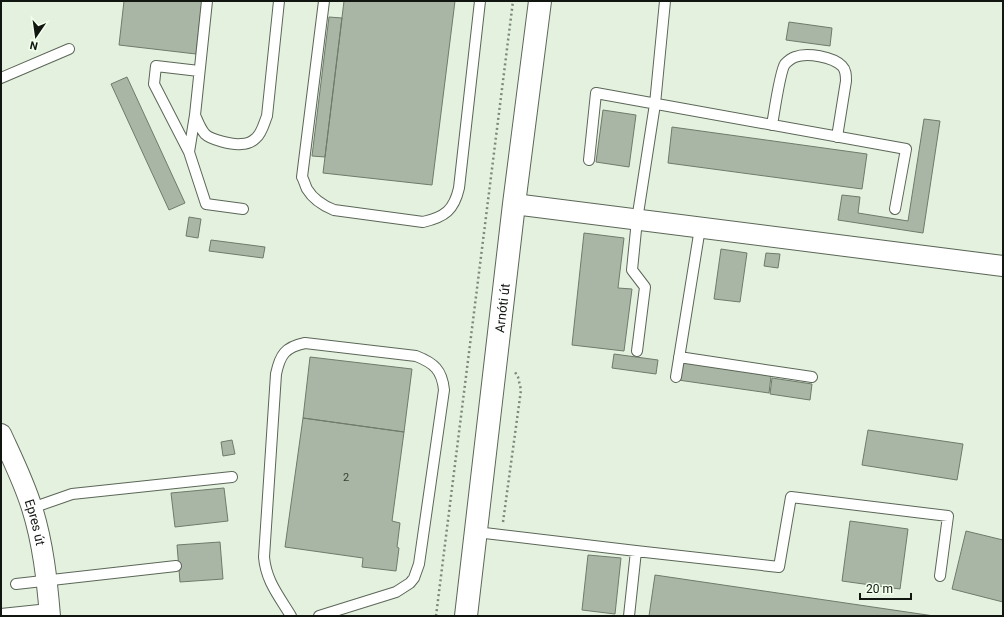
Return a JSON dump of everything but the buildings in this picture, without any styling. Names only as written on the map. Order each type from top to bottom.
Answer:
[{"type":"main road","name":"Arnóti út","points":[[466,616],[514,204],[540,1]]},
{"type":"street","points":[[514,204],[1003,266]]},
{"type":"street","name":"Epres út","points":[[1,434],[25,487],[32,508],[41,545],[50,612]]},
{"type":"lane","points":[[189,152],[195,115],[207,1]]},
{"type":"lane","points":[[195,115],[200,127],[207,135],[214,139],[240,144],[249,143],[256,138],[263,127],[266,116],[279,1]]},
{"type":"lane","points":[[324,1],[302,177],[314,198],[325,206],[334,210],[423,222],[434,220],[445,214],[451,208],[456,199],[459,188],[480,1]]},
{"type":"lane","points":[[637,351],[645,287],[632,270],[637,220],[655,104],[665,1]]},
{"type":"lane","points":[[1,78],[69,49]]},
{"type":"lane","points":[[772,125],[785,65],[794,57],[805,55],[819,56],[835,61],[843,67],[846,73],[837,137]]},
{"type":"lane","points":[[199,71],[156,66],[154,84],[189,152],[206,204],[243,209]]},
{"type":"lane","points":[[589,160],[596,93],[906,149],[895,209]]},
{"type":"lane","points":[[676,377],[700,228]]},
{"type":"lane","points":[[291,616],[272,585],[265,566],[264,556],[276,374],[281,358],[291,347],[305,343],[416,356],[426,360],[439,372],[443,380],[444,390],[417,572],[410,583],[396,592],[319,616]]},
{"type":"lane","points":[[680,357],[812,377]]},
{"type":"lane","points":[[32,508],[72,494],[232,477]]},
{"type":"lane","points":[[476,532],[779,567],[791,497],[948,516],[940,576]]},
{"type":"lane","points":[[629,616],[636,551]]},
{"type":"lane","points":[[16,584],[176,566]]},
{"type":"lane","points":[[1,614],[50,612]]},
{"type":"path","points":[[436,616],[512,1]]},
{"type":"path","points":[[497,352],[507,360],[513,368],[518,377],[521,390],[502,535]]}]
